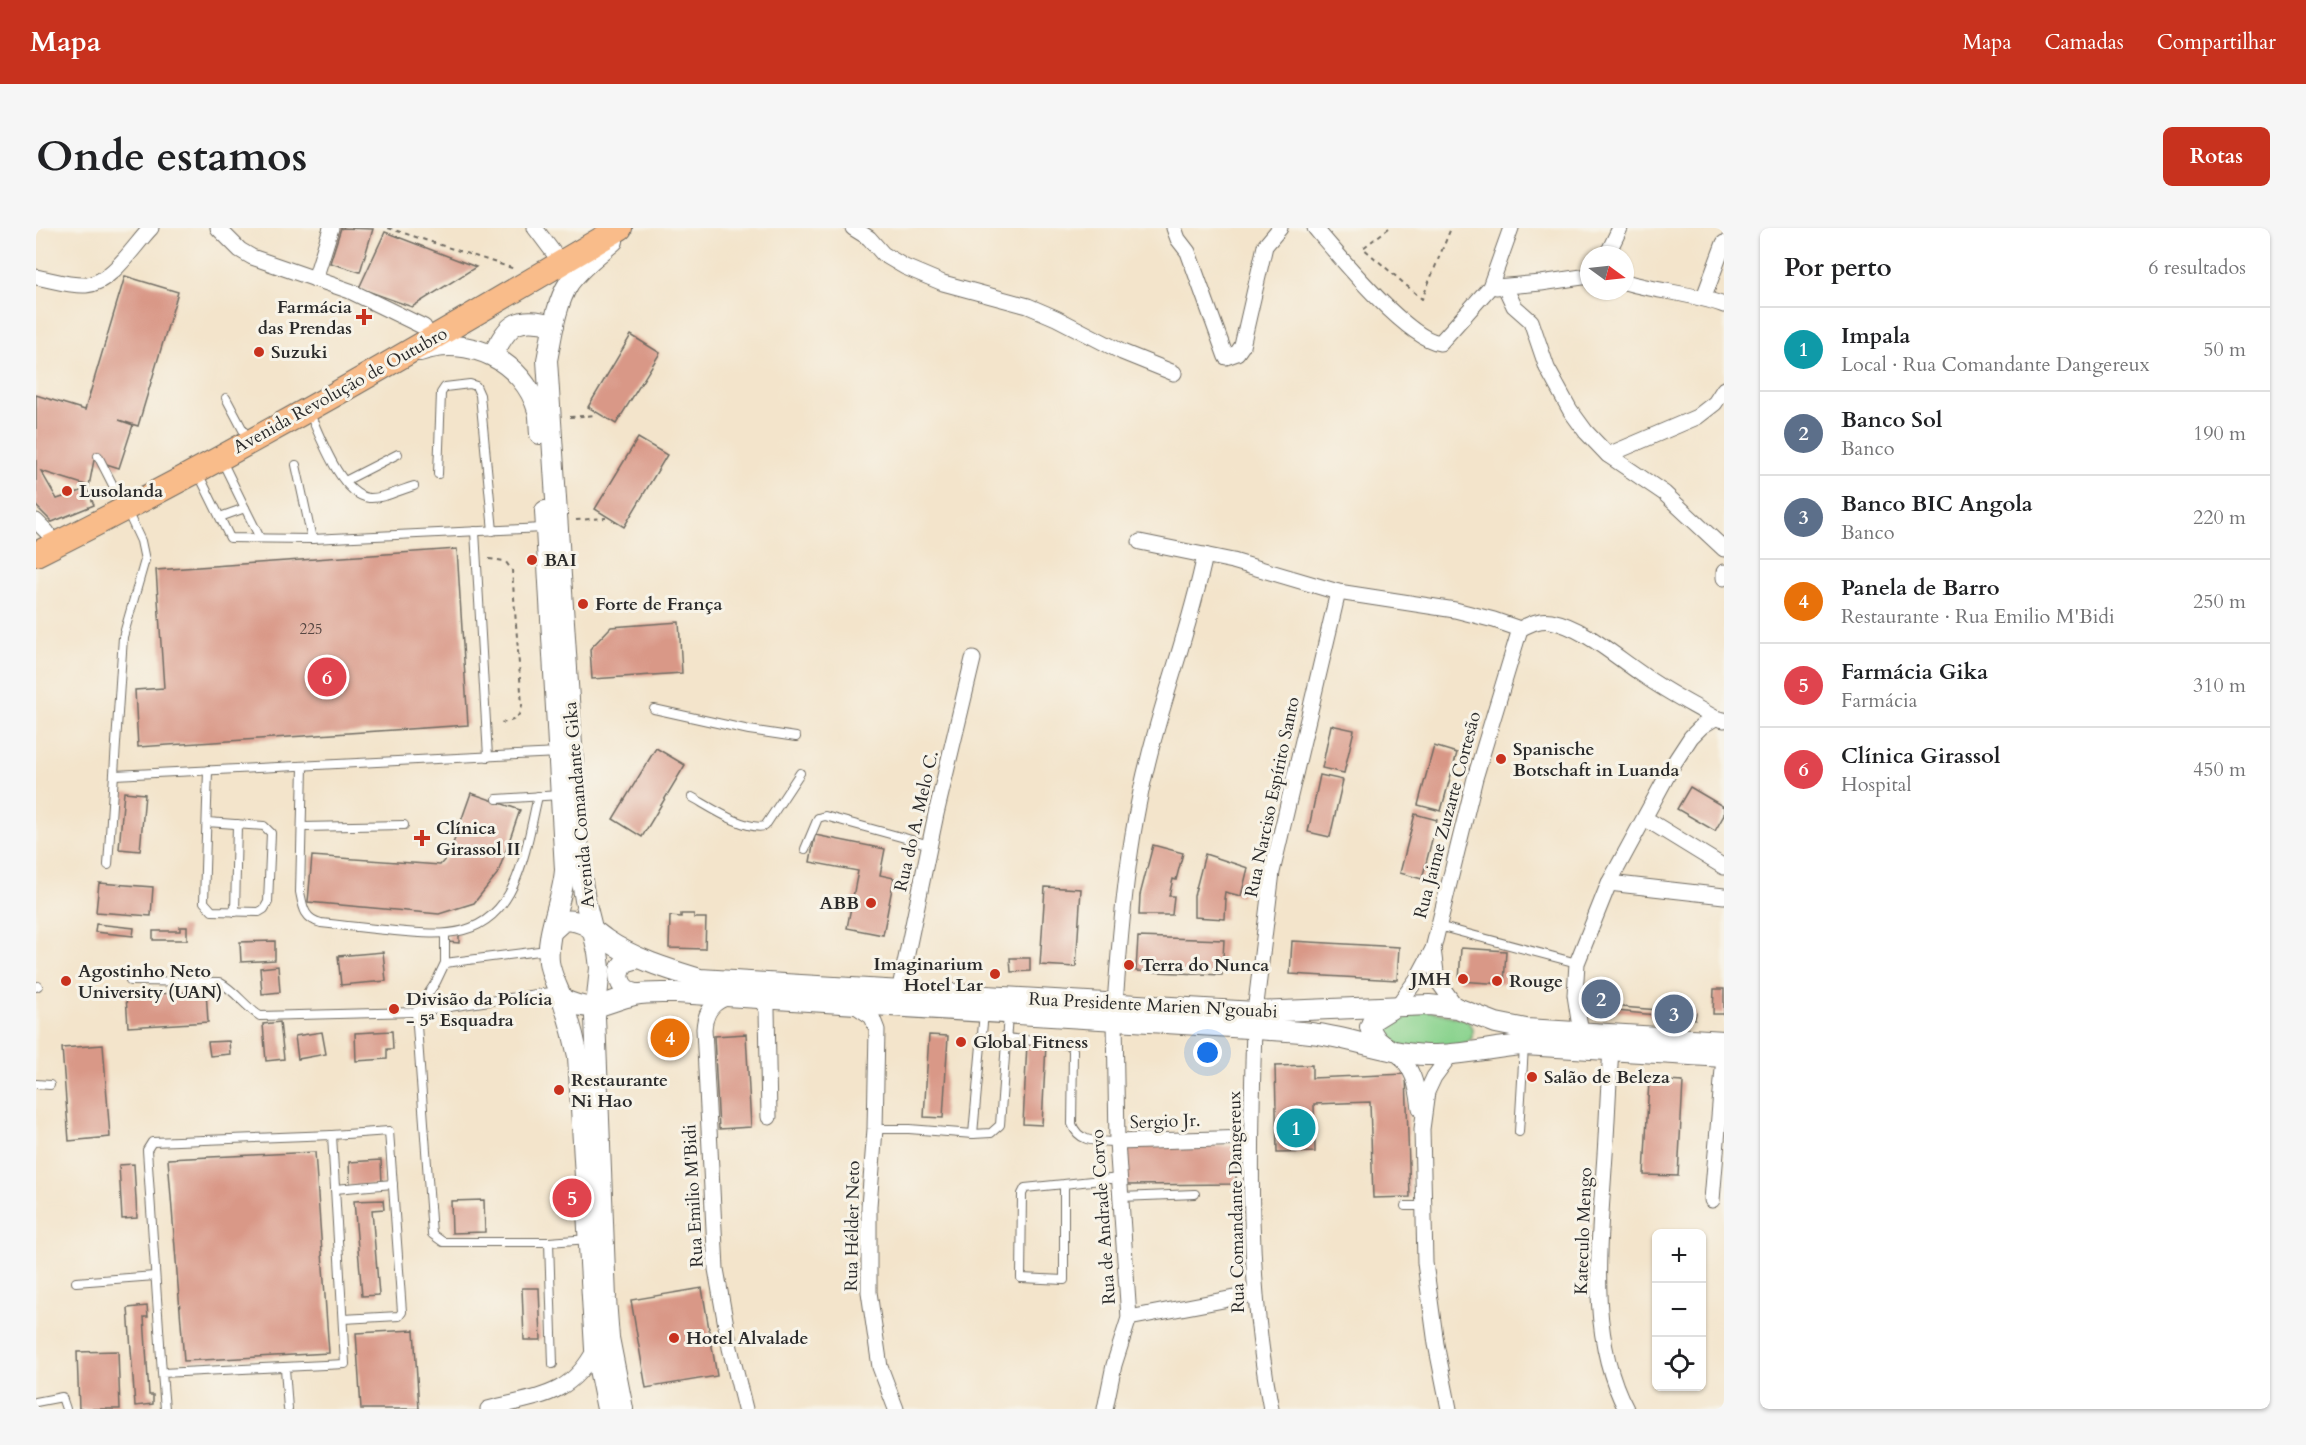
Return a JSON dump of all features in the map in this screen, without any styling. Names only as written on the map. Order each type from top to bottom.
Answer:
[{"type":"main road","name":"Avenida Revolução de Outubro","points":[[123,503],[595,228]]},
{"type":"main road","name":"Avenida Revolução de Outubro","points":[[40,539],[197,471],[390,364],[620,228]]},
{"type":"street","points":[[36,277],[85,286],[101,281],[122,262],[151,228]]},
{"type":"street","points":[[218,228],[246,254],[350,291],[424,327]]},
{"type":"street","points":[[315,279],[331,228]]},
{"type":"street","points":[[535,228],[553,252]]},
{"type":"street","name":"Avenida Comandante Gika","points":[[623,1409],[609,1338],[595,1017],[600,968],[580,869],[548,360],[558,308],[569,284],[585,265],[630,228]]},
{"type":"street","points":[[853,228],[868,238],[883,254],[905,267],[943,283],[1037,310],[1122,352],[1174,373]]},
{"type":"street","points":[[1174,228],[1178,239],[1188,252],[1226,357],[1237,353],[1242,346],[1265,246],[1280,228]]},
{"type":"street","points":[[1316,228],[1377,298],[1433,342],[1440,343],[1497,287],[1511,228]]},
{"type":"street","points":[[1611,246],[1620,228]]},
{"type":"street","points":[[1704,297],[1724,243]]},
{"type":"street","points":[[1497,287],[1580,277]]},
{"type":"street","points":[[1634,284],[1661,292],[1704,297],[1724,305]]},
{"type":"street","points":[[1497,287],[1531,321],[1547,368],[1570,410],[1586,432],[1608,454],[1664,493],[1724,549]]},
{"type":"street","points":[[494,355],[512,325],[529,320],[554,326]]},
{"type":"street","name":"Avenida Comandante Gika","points":[[390,364],[440,346],[473,347],[494,355],[518,377],[539,412],[565,870],[562,894],[550,940],[551,973],[572,1028],[578,1056],[595,1349],[607,1409]]},
{"type":"street","points":[[1608,454],[1697,417],[1715,403],[1724,389]]},
{"type":"street","points":[[1140,542],[1205,555],[1338,592],[1455,610],[1520,629],[1533,622],[1549,621],[1565,626],[1608,649],[1644,677],[1719,719],[1691,737],[1674,763],[1646,819],[1609,883],[1577,963],[1575,995],[1581,1033]]},
{"type":"street","name":"Rua de Andrade Corvo","points":[[1105,1409],[1114,1365],[1129,1318],[1117,1142],[1115,1012],[1128,870],[1147,762],[1196,601],[1205,555]]},
{"type":"street","points":[[1724,572],[1724,578]]},
{"type":"street","name":"Rua Narciso Espírito Santo","points":[[1254,1020],[1272,872],[1338,592]]},
{"type":"street","name":"Rua Jaime Zuzarte Cortesão","points":[[1457,1008],[1437,980],[1433,949],[1475,778],[1520,629]]},
{"type":"street","name":"Rua do A. Melo C.","points":[[898,992],[974,659]]},
{"type":"street","points":[[1646,819],[1724,867]]},
{"type":"street","points":[[1609,883],[1724,896]]},
{"type":"street","points":[[550,940],[563,921],[570,920],[591,928]]},
{"type":"street","name":"Rua Presidente Marien N'gouabi","points":[[591,928],[638,958],[700,980],[898,992],[1115,1012],[1254,1020],[1394,1051],[1426,1055],[1458,1054],[1494,1047],[1524,1045],[1724,1057]]},
{"type":"street","points":[[1433,949],[1417,979],[1397,1005],[1373,1020],[1370,1027],[1378,1042],[1394,1051],[1406,1062],[1416,1081],[1422,1129],[1426,1272],[1436,1344],[1449,1409]]},
{"type":"street","points":[[636,994],[621,985],[619,973],[625,962],[638,958]]},
{"type":"street","points":[[676,993],[697,1005],[704,1029]]},
{"type":"street","name":"Rua Presidente Marien N'gouabi","points":[[597,1007],[636,994],[676,993],[735,996],[767,1002],[852,1004],[984,1012],[1115,1012]]},
{"type":"street","points":[[560,995],[576,1006],[597,1007]]},
{"type":"street","name":"Rua Emilio M'Bidi","points":[[735,996],[724,998],[711,1006],[704,1029],[716,1269],[730,1348],[745,1409]]},
{"type":"street","points":[[767,1002],[769,1117]]},
{"type":"street","name":"Rua Hélder Neto","points":[[852,1004],[872,1017],[878,1040]]},
{"type":"street","name":"Rua Presidente Marien N'gouabi","points":[[1254,1020],[1311,1011],[1429,1005],[1457,1008],[1497,1023],[1526,1029],[1724,1041]]},
{"type":"street","name":"Rua Hélder Neto","points":[[896,1409],[880,1367],[869,1292],[869,1206],[879,1031],[886,1018],[899,1010],[913,1007]]},
{"type":"street","points":[[1422,1129],[1427,1092],[1434,1077],[1448,1058],[1458,1054],[1470,1044],[1475,1032],[1469,1018],[1457,1008]]},
{"type":"street","name":"Rua Comandante Dangereux","points":[[1254,1020],[1250,1138],[1255,1294],[1271,1409]]},
{"type":"street","name":"Kateculo Mengo","points":[[1611,1050],[1599,1245],[1601,1324],[1607,1362],[1626,1409]]},
{"type":"street","points":[[1713,1200],[1724,1057]]},
{"type":"street","name":"Sergio Jr.","points":[[1117,1142],[1250,1138]]},
{"type":"street","points":[[1129,1318],[1255,1294]]},
{"type":"street","points":[[488,1409],[554,1391],[567,1385],[587,1363],[595,1349]]},
{"type":"lane","points":[[438,474],[441,393],[445,387],[470,384],[476,386],[480,395],[493,531]]},
{"type":"lane","points":[[226,398],[244,432]]},
{"type":"lane","points":[[308,410],[332,460],[345,481],[357,493],[366,498],[376,498],[414,486]]},
{"type":"lane","points":[[345,481],[398,454]]},
{"type":"lane","points":[[98,456],[141,541],[145,560],[123,637],[108,865]]},
{"type":"lane","points":[[220,458],[260,538]]},
{"type":"lane","points":[[297,465],[312,539]]},
{"type":"lane","points":[[197,471],[230,538],[312,539],[546,528]]},
{"type":"lane","points":[[220,518],[245,508]]},
{"type":"lane","points":[[475,531],[488,757]]},
{"type":"lane","points":[[654,709],[749,730],[796,737]]},
{"type":"lane","points":[[114,775],[559,753]]},
{"type":"lane","points":[[303,766],[300,892],[304,911],[308,917],[314,921],[333,924],[429,934],[462,932],[477,926],[488,919],[506,898],[522,861],[538,796]]},
{"type":"lane","points":[[207,822],[264,826],[271,833],[268,902],[264,909],[259,912],[212,911],[204,902],[208,770]]},
{"type":"lane","points":[[692,797],[746,825],[757,828],[765,826],[800,773]]},
{"type":"lane","points":[[497,799],[561,795]]},
{"type":"lane","points":[[805,849],[818,818],[825,816],[930,845]]},
{"type":"lane","points":[[235,912],[237,824]]},
{"type":"lane","points":[[302,828],[404,825]]},
{"type":"lane","points":[[1438,926],[1577,963]]},
{"type":"lane","points":[[445,934],[445,963],[436,982],[416,1012],[432,1234],[443,1242],[549,1242],[589,1239]]},
{"type":"lane","points":[[445,963],[550,940]]},
{"type":"lane","points":[[130,981],[219,982],[231,988],[249,1009],[260,1016],[416,1012],[560,995]]},
{"type":"lane","points":[[973,1134],[984,1012]]},
{"type":"lane","points":[[875,1129],[991,1133],[1000,1125],[1008,1013]]},
{"type":"lane","points":[[1006,1038],[1070,1045],[1073,1050],[1071,1124],[1080,1137],[1117,1142]]},
{"type":"lane","points":[[1519,1132],[1524,1045]]},
{"type":"lane","points":[[36,1084],[50,1085]]},
{"type":"lane","points":[[165,1409],[148,1144],[389,1131],[402,1315],[343,1319]]},
{"type":"lane","points":[[162,1373],[345,1364],[332,1135]]},
{"type":"lane","points":[[1064,1184],[1064,1280],[1021,1278],[1022,1194],[1025,1188],[1119,1178]]},
{"type":"lane","points":[[335,1189],[393,1184]]},
{"type":"lane","points":[[1120,1197],[1195,1194]]},
{"type":"lane","points":[[1405,1205],[1423,1205]]},
{"type":"lane","points":[[549,1242],[553,1364]]},
{"type":"lane","points":[[76,1282],[155,1276]]},
{"type":"lane","points":[[285,1368],[288,1409]]},
{"type":"lane","points":[[39,1404],[62,1397],[66,1409]]},
{"type":"path","points":[[388,228],[523,271]]},
{"type":"path","points":[[1389,228],[1363,248],[1422,299],[1451,228]]},
{"type":"path","points":[[570,417],[597,415]]},
{"type":"path","points":[[576,520],[606,518]]},
{"type":"path","points":[[476,559],[500,559],[512,570],[522,705],[519,716],[515,720],[486,723]]},
{"type":"green space","points":[[1415,1007],[1467,1020],[1472,1028],[1472,1038],[1461,1048],[1399,1049],[1374,1024]]},
{"type":"building","points":[[341,228],[373,229],[360,272],[330,263]]},
{"type":"building","points":[[385,232],[476,267],[412,307],[359,288]]},
{"type":"building","points":[[125,276],[178,292],[138,426],[119,420],[133,425],[119,468],[94,460],[89,486],[41,471],[57,499],[87,489],[94,505],[52,522],[36,506],[36,395],[85,410]]},
{"type":"building","points":[[631,335],[660,353],[616,424],[588,407]]},
{"type":"building","points":[[638,438],[667,455],[624,527],[595,509]]},
{"type":"building","points":[[457,549],[468,725],[138,747],[135,690],[164,688],[156,570]]},
{"type":"building","points":[[679,622],[682,673],[592,679],[590,649],[611,627]]},
{"type":"building","points":[[1331,725],[1354,730],[1344,773],[1322,768]]},
{"type":"building","points":[[1434,746],[1457,753],[1441,811],[1418,805]]},
{"type":"building","points":[[656,748],[685,765],[642,837],[613,819]]},
{"type":"building","points":[[1320,775],[1343,780],[1330,837],[1308,832]]},
{"type":"building","points":[[1690,787],[1724,807],[1724,815],[1715,831],[1677,809]]},
{"type":"building","points":[[124,792],[145,794],[140,851],[119,849]]},
{"type":"building","points":[[471,793],[520,810],[498,873],[474,903],[439,914],[308,902],[312,856],[440,865],[449,855]]},
{"type":"building","points":[[1415,814],[1437,820],[1422,879],[1400,873]]},
{"type":"building","points":[[815,835],[885,849],[880,875],[894,878],[883,935],[847,928],[858,871],[810,862]]},
{"type":"building","points":[[1153,845],[1183,853],[1169,896],[1174,896],[1172,915],[1139,915],[1140,895]]},
{"type":"building","points":[[1205,854],[1248,868],[1241,896],[1225,892],[1225,919],[1194,917],[1194,896]]},
{"type":"building","points":[[99,883],[153,887],[151,916],[96,912]]},
{"type":"building","points":[[1045,887],[1081,889],[1076,967],[1040,965]]},
{"type":"building","points":[[681,914],[694,914],[694,918],[706,918],[705,949],[669,948],[670,916],[681,917]]},
{"type":"building","points":[[96,924],[134,928],[133,936],[95,932]]},
{"type":"building","points":[[180,927],[187,927],[187,940],[153,940],[153,931],[180,931]]},
{"type":"building","points":[[448,934],[459,934],[459,943],[448,942]]},
{"type":"building","points":[[1138,937],[1224,940],[1222,975],[1136,971]]},
{"type":"building","points":[[275,941],[275,960],[241,962],[240,942]]},
{"type":"building","points":[[1292,941],[1399,947],[1397,980],[1290,974]]},
{"type":"building","points":[[1461,948],[1506,951],[1504,984],[1459,981]]},
{"type":"building","points":[[383,952],[386,981],[341,985],[338,956]]},
{"type":"building","points":[[1010,958],[1030,958],[1030,971],[1011,972]]},
{"type":"building","points":[[278,966],[280,992],[262,994],[260,968]]},
{"type":"building","points":[[1714,989],[1724,989],[1724,1014],[1713,1014]]},
{"type":"building","points":[[1598,990],[1602,990],[1604,1001],[1609,1006],[1696,1013],[1695,1019],[1607,1010],[1601,1005]]},
{"type":"building","points":[[206,991],[208,1022],[128,1027],[126,996]]},
{"type":"building","points":[[280,1022],[284,1059],[266,1061],[263,1024]]},
{"type":"building","points":[[392,1031],[393,1049],[387,1049],[387,1059],[356,1061],[355,1033]]},
{"type":"building","points":[[322,1032],[326,1054],[298,1059],[295,1036]]},
{"type":"building","points":[[746,1034],[751,1127],[719,1129],[714,1036]]},
{"type":"building","points":[[929,1035],[948,1036],[943,1118],[924,1117]]},
{"type":"building","points":[[229,1041],[230,1054],[210,1056],[208,1042]]},
{"type":"building","points":[[1027,1043],[1046,1044],[1042,1125],[1023,1124]]},
{"type":"building","points":[[103,1045],[110,1137],[69,1141],[62,1048]]},
{"type":"building","points":[[1312,1065],[1312,1078],[1406,1074],[1410,1197],[1373,1198],[1370,1102],[1314,1104],[1315,1152],[1277,1153],[1275,1066]]},
{"type":"building","points":[[1649,1080],[1683,1082],[1678,1176],[1644,1175]]},
{"type":"building","points":[[1125,1146],[1236,1146],[1236,1184],[1125,1185]]},
{"type":"building","points":[[315,1152],[329,1353],[184,1361],[168,1159]]},
{"type":"building","points":[[381,1160],[382,1184],[350,1186],[349,1162]]},
{"type":"building","points":[[134,1164],[137,1218],[122,1219],[119,1165]]},
{"type":"building","points":[[383,1200],[384,1209],[372,1210],[379,1295],[362,1296],[354,1201]]},
{"type":"building","points":[[484,1200],[485,1232],[452,1233],[451,1201]]},
{"type":"building","points":[[522,1288],[539,1288],[541,1340],[524,1340]]},
{"type":"building","name":"Hotel Alvalade","points":[[702,1288],[717,1376],[646,1388],[631,1300]]},
{"type":"building","points":[[147,1306],[148,1317],[144,1317],[149,1395],[153,1395],[153,1404],[135,1406],[128,1308]]},
{"type":"building","points":[[414,1330],[419,1409],[361,1409],[356,1333]]},
{"type":"building","points":[[118,1351],[120,1409],[79,1409],[77,1352]]},
{"type":"place","name":"Farmácia das Prendas","points":[[364,317]]},
{"type":"place","name":"Suzuki","points":[[259,352]]},
{"type":"place","name":"Lusolanda","points":[[67,491]]},
{"type":"place","name":"BAI","points":[[532,560]]},
{"type":"place","name":"Forte de França","points":[[583,604]]},
{"type":"place","name":"Clínica Girassol","points":[[327,677]]},
{"type":"place","name":"Spanische Botschaft in Luanda","points":[[1501,759]]},
{"type":"place","name":"Clínica Girassol II","points":[[422,838]]},
{"type":"place","name":"ABB","points":[[871,903]]},
{"type":"place","name":"Terra do Nunca","points":[[1129,965]]},
{"type":"place","name":"Imaginarium Hotel Lar","points":[[995,974]]},
{"type":"place","name":"JMH","points":[[1463,979]]},
{"type":"place","name":"Agostinho Neto University (UAN)","points":[[66,981]]},
{"type":"place","name":"Rouge","points":[[1497,981]]},
{"type":"place","name":"Banco Sol","points":[[1601,999]]},
{"type":"place","name":"Divisão da Polícia - 5ª Esquadra","points":[[394,1009]]},
{"type":"place","name":"Banco BIC Angola","points":[[1674,1014]]},
{"type":"place","name":"Panela de Barro","points":[[670,1038]]},
{"type":"place","name":"Global Fitness","points":[[961,1042]]},
{"type":"place","name":"Salão de Beleza","points":[[1532,1077]]},
{"type":"place","name":"Restaurante Ni Hao","points":[[559,1090]]},
{"type":"place","name":"Impala","points":[[1296,1128]]},
{"type":"place","name":"Farmácia Gika","points":[[572,1198]]},
{"type":"place","name":"Hotel Alvalade","points":[[674,1338]]}]
